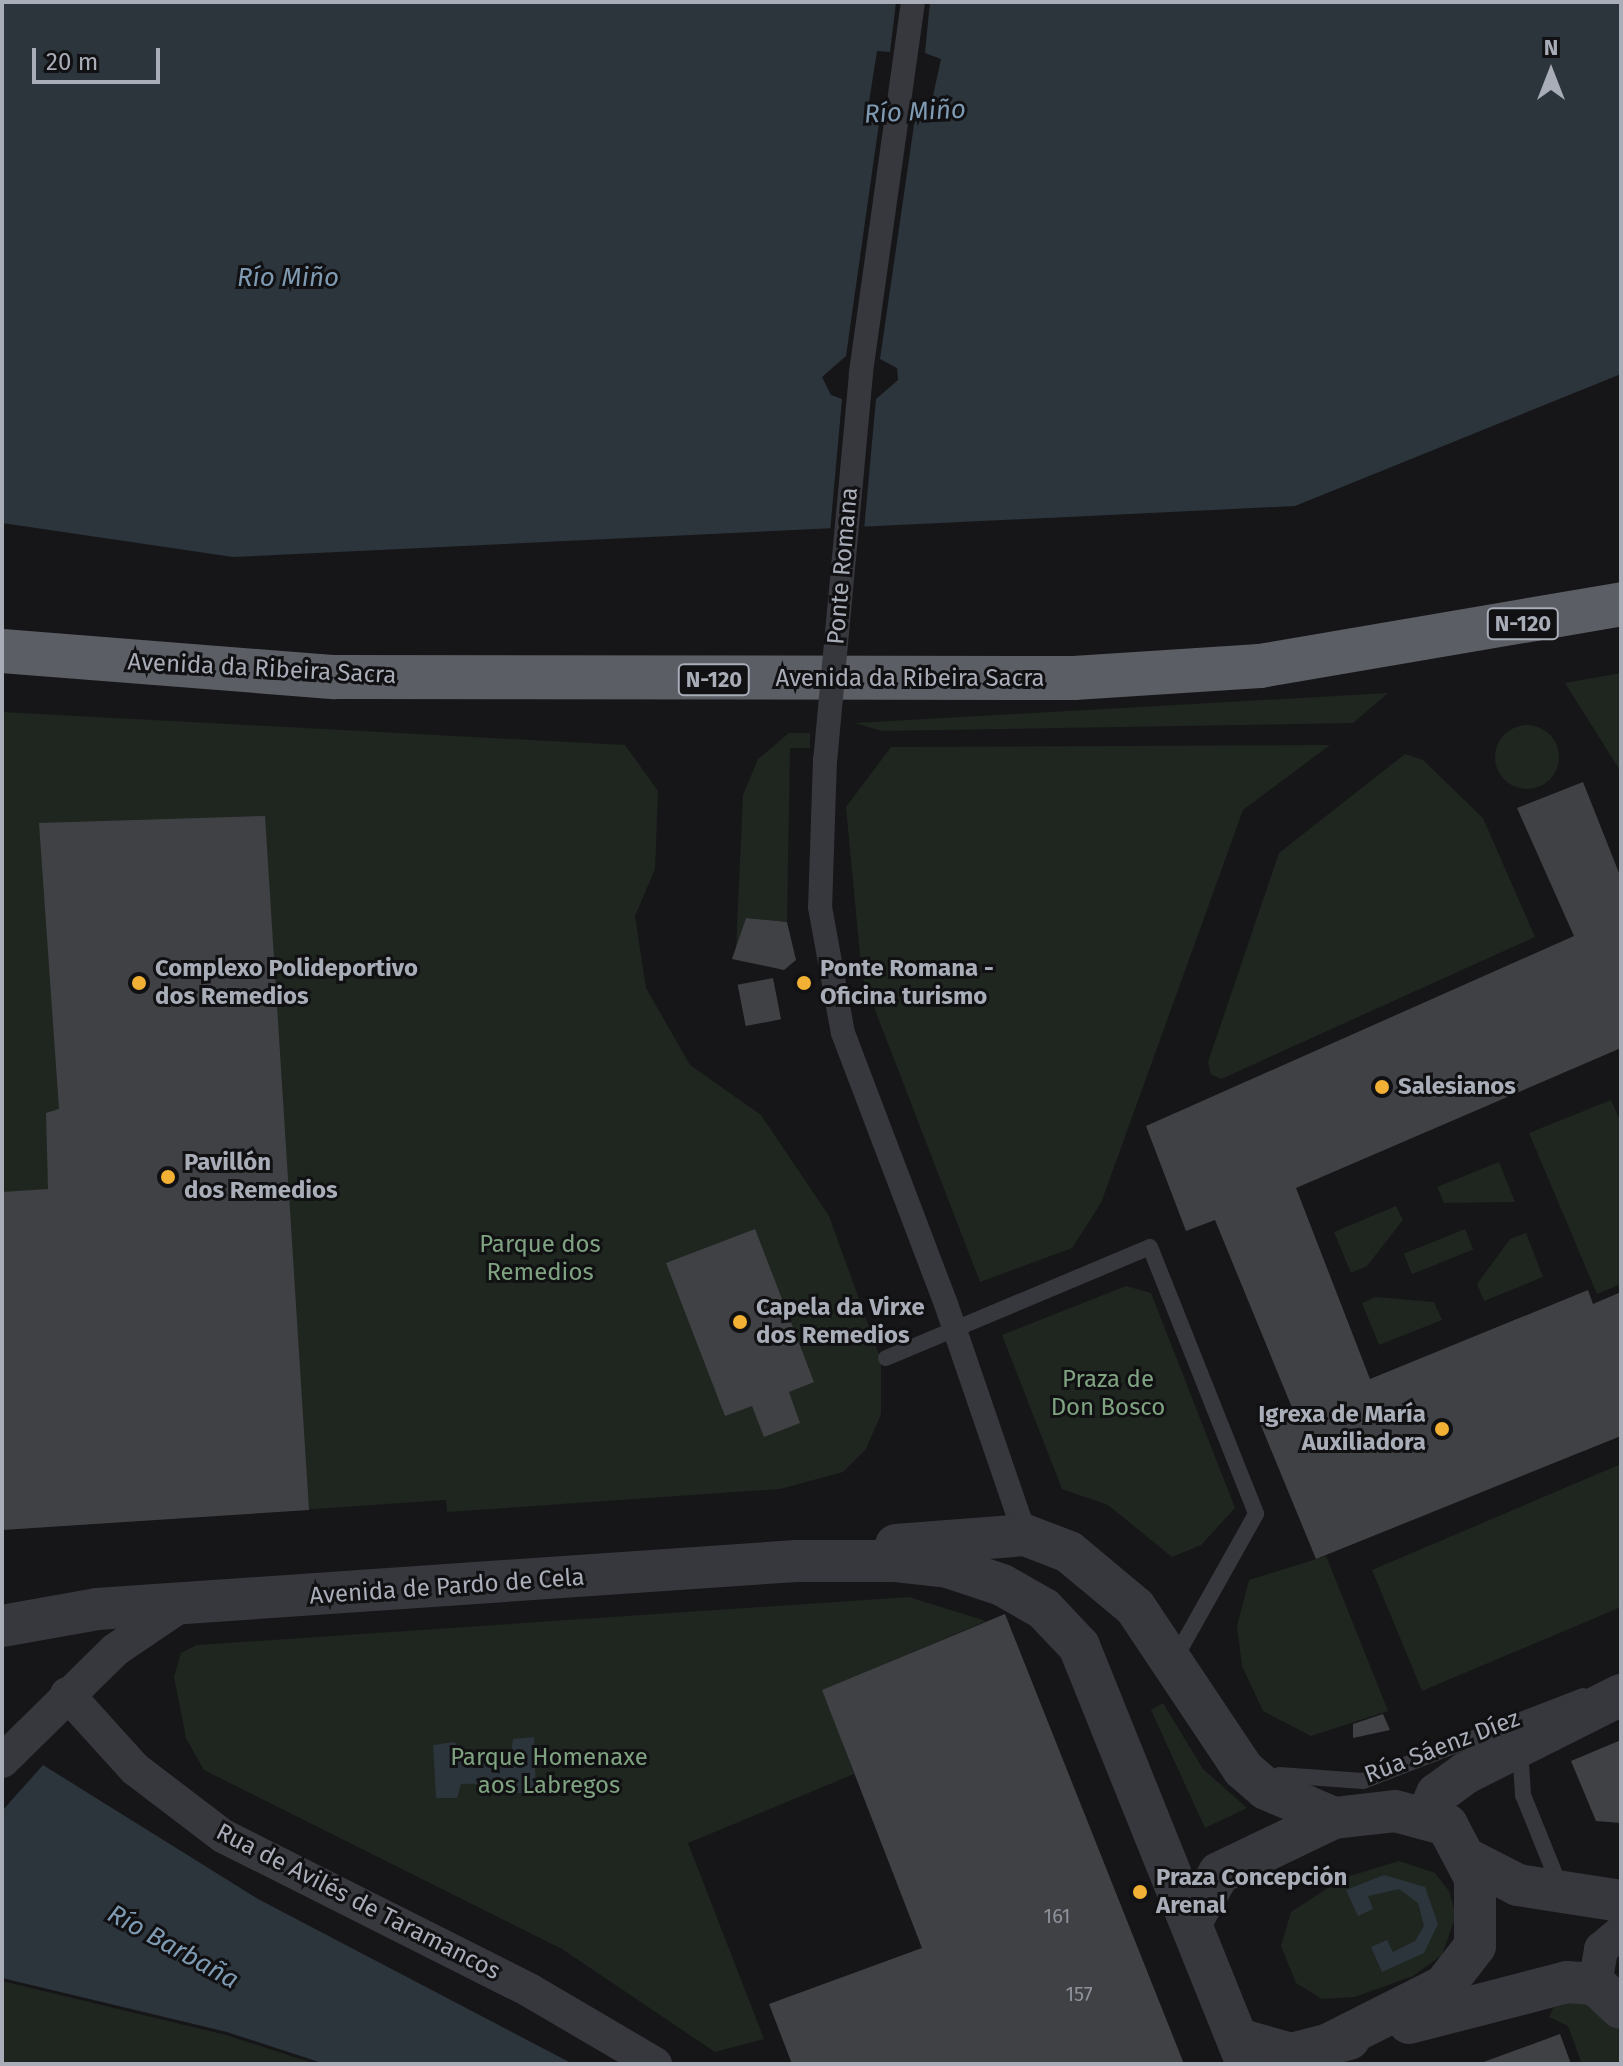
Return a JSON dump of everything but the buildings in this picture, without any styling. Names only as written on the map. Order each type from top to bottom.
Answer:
[{"type":"highway","name":"Avenida da Ribeira Sacra","points":[[2,651],[335,677],[1074,678],[1260,666],[1621,604]]},
{"type":"street","name":"Ponte Romana","points":[[913,2],[861,374],[820,894],[843,1033],[946,1304],[1025,1535]]},
{"type":"street","name":"Avenida de Pardo de Cela","points":[[2,1626],[97,1609],[796,1561],[955,1537],[1025,1535],[1102,1573],[1173,1662],[1221,1745],[1266,1789],[1334,1818]]},
{"type":"street","name":"Avenida de Pardo de Cela","points":[[796,1561],[948,1567],[1002,1585],[1067,1628],[1108,1706],[1193,1919]]},
{"type":"street","points":[[2,1761],[65,1706],[137,1632],[183,1604]]},
{"type":"street","name":"Avenida de Pardo de Cela","points":[[2,1648],[97,1609]]},
{"type":"street","name":"Rúa Sáenz Díez","points":[[1428,1815],[1446,1785],[1620,1696]]},
{"type":"street","name":"Rua de Avilés de Taramancos","points":[[65,1706],[135,1769],[223,1836],[529,1990],[655,2064]]},
{"type":"street","points":[[1323,2047],[1458,1972],[1479,1923],[1469,1860],[1447,1825],[1428,1815],[1334,1818],[1219,1873],[1193,1919],[1243,2051],[1291,2054],[1323,2047],[1545,1986],[1608,1996],[1601,1949],[1621,1932]]},
{"type":"street","points":[[1469,1860],[1518,1885],[1621,1901]]},
{"type":"lane","points":[[886,1358],[1150,1247],[1256,1514],[1173,1662]]},
{"type":"lane","name":"Rúa Sáenz Díez","points":[[1221,1745],[1305,1782],[1363,1781],[1548,1704],[1620,1696]]},
{"type":"lane","points":[[1520,1745],[1523,1795],[1563,1894]]},
{"type":"green space","points":[[1621,673],[1621,772],[1565,683]]},
{"type":"green space","points":[[1388,693],[1353,723],[882,731],[855,723]]},
{"type":"green space","name":"Parque dos Remedios","points":[[2,712],[625,745],[658,791],[655,869],[635,916],[646,988],[690,1065],[761,1115],[829,1216],[881,1360],[881,1414],[866,1449],[843,1472],[780,1489],[447,1512],[446,1500],[2,1530]]},
{"type":"green space","points":[[1521,725],[1533,725],[1550,734],[1557,745],[1557,769],[1550,780],[1533,789],[1521,789],[1509,784],[1500,775],[1495,763],[1495,751],[1500,739],[1509,730]]},
{"type":"green space","points":[[789,733],[810,733],[810,748],[790,748],[787,922],[746,918],[736,949],[743,795],[758,759]]},
{"type":"green space","points":[[1330,745],[1243,810],[1101,1203],[1072,1248],[980,1282],[862,976],[846,807],[891,747]]},
{"type":"green space","points":[[1405,754],[1423,760],[1483,818],[1535,937],[1221,1079],[1211,1074],[1208,1062],[1279,853]]},
{"type":"green space","points":[[1611,1100],[1621,1123],[1621,1284],[1597,1294],[1529,1133]]},
{"type":"green space","points":[[1499,1162],[1515,1202],[1444,1203],[1437,1187]]},
{"type":"green space","points":[[1396,1206],[1403,1220],[1367,1266],[1351,1273],[1334,1232]]},
{"type":"green space","points":[[1465,1229],[1473,1249],[1412,1274],[1404,1254]]},
{"type":"green space","points":[[1526,1233],[1543,1277],[1484,1301],[1477,1284],[1510,1239]]},
{"type":"green space","name":"Praza de Don Bosco","points":[[1126,1286],[1151,1293],[1235,1508],[1201,1545],[1172,1557],[1108,1505],[1062,1489],[1002,1335]]},
{"type":"green space","points":[[1376,1297],[1434,1302],[1442,1320],[1379,1345],[1362,1303]]},
{"type":"green space","points":[[1621,1464],[1621,1607],[1422,1691],[1372,1570]]},
{"type":"green space","points":[[1326,1556],[1388,1711],[1311,1736],[1263,1711],[1242,1666],[1237,1626],[1249,1580]]},
{"type":"green space","name":"Parque Homenaxe aos Labregos","points":[[909,1597],[986,1621],[823,1690],[854,1774],[688,1843],[764,2039],[715,2052],[562,1949],[204,1770],[186,1738],[174,1677],[181,1653],[197,1645]]},
{"type":"green space","points":[[1163,1703],[1203,1769],[1247,1808],[1205,1828],[1151,1710]]},
{"type":"green space","points":[[1399,1861],[1435,1873],[1449,1891],[1456,1915],[1442,1955],[1413,1976],[1355,1997],[1322,1999],[1296,1983],[1281,1946],[1291,1912],[1343,1878]]},
{"type":"green space","points":[[2,1981],[226,2035],[316,2064],[2,2064]]},
{"type":"green space","points":[[1582,1999],[1621,2031],[1621,2064],[1582,2064],[1568,2026],[1549,2017],[1553,2008]]},
{"type":"water","name":"Río Miño","points":[[2,2],[1621,2],[1621,374],[1295,506],[233,557],[2,523]]},
{"type":"water","points":[[534,1737],[536,1794],[515,1793],[513,1783],[461,1784],[457,1798],[436,1798],[433,1745],[455,1742],[460,1754],[511,1752],[513,1739]]},
{"type":"water","name":"Río Barbaña","points":[[43,1765],[258,1899],[573,2064],[325,2064],[227,2032],[2,1978],[2,1811]]},
{"type":"water","points":[[1384,1875],[1425,1887],[1438,1924],[1424,1953],[1382,1972],[1371,1947],[1387,1940],[1393,1952],[1415,1941],[1424,1926],[1418,1903],[1399,1889],[1368,1896],[1373,1909],[1358,1916],[1346,1890]]},
{"type":"pier","points":[[896,2],[930,2],[925,53],[941,59],[928,119],[915,118],[880,359],[897,368],[898,380],[876,399],[864,530],[830,532],[842,399],[831,395],[822,377],[846,356],[881,109],[868,108],[877,51],[890,52]]},
{"type":"place","name":"Complexo Polideportivo dos Remedios","points":[[139,983]]},
{"type":"place","name":"Ponte Romana - Oficina turismo","points":[[804,983]]},
{"type":"place","name":"Salesianos","points":[[1382,1087]]},
{"type":"place","name":"Pavillón dos Remedios","points":[[168,1177]]},
{"type":"place","name":"Capela da Virxe dos Remedios","points":[[740,1322]]},
{"type":"place","name":"Igrexa de María Auxiliadora","points":[[1442,1429]]},
{"type":"place","name":"Praza Concepción Arenal","points":[[1140,1892]]}]
